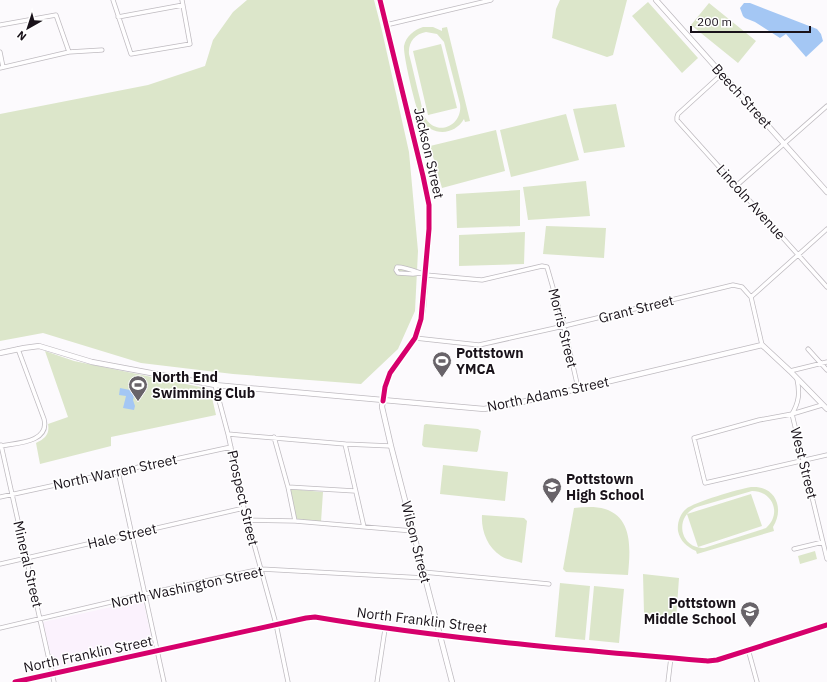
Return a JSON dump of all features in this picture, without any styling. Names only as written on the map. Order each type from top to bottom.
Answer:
[{"type":"street","points":[[113,0],[131,54],[190,44],[182,0]]},
{"type":"street","name":"Jackson Street","points":[[380,0],[418,153],[429,206],[430,229],[421,319],[416,338],[390,373],[385,387],[383,400]]},
{"type":"street","points":[[386,24],[479,1],[491,0]]},
{"type":"street","name":"Beech Street","points":[[656,0],[827,192]]},
{"type":"street","points":[[118,17],[183,5]]},
{"type":"street","points":[[0,26],[56,15],[69,52]]},
{"type":"street","points":[[0,52],[1,68],[69,52],[102,50]]},
{"type":"street","name":"Lincoln Avenue","points":[[722,74],[677,117],[679,122],[827,287]]},
{"type":"street","points":[[736,186],[827,106]]},
{"type":"street","points":[[827,229],[751,297],[762,345],[827,409]]},
{"type":"street","name":"Morris Street","points":[[426,275],[482,280],[542,266],[548,267],[564,326],[578,388]]},
{"type":"street","points":[[421,273],[398,273],[397,267],[401,267],[421,273],[426,275]]},
{"type":"street","name":"Grant Street","points":[[416,338],[479,345],[733,285],[742,287],[751,297]]},
{"type":"street","name":"North Adams Street","points":[[0,353],[39,346],[92,362],[215,385],[484,409],[522,402],[762,345]]},
{"type":"street","points":[[1,446],[37,438],[42,434],[45,427],[44,419],[18,349]]},
{"type":"street","points":[[808,349],[827,370]]},
{"type":"street","points":[[790,371],[827,362]]},
{"type":"street","points":[[792,414],[798,403],[799,395],[796,378]]},
{"type":"street","name":"Prospect Street","points":[[215,385],[231,446],[247,520],[276,624],[288,682]]},
{"type":"street","name":"Wilson Street","points":[[383,400],[382,408],[391,446],[452,682]]},
{"type":"street","points":[[822,405],[792,414],[759,420],[694,438],[705,483],[827,454]]},
{"type":"street","name":"West Street","points":[[792,414],[827,559]]},
{"type":"street","points":[[228,434],[345,444],[391,446]]},
{"type":"street","points":[[274,437],[288,487],[294,521]]},
{"type":"street","points":[[345,444],[364,527]]},
{"type":"street","name":"Mineral Street","points":[[1,446],[54,682]]},
{"type":"street","name":"North Warren Street","points":[[0,497],[231,446]]},
{"type":"street","points":[[118,471],[164,682]]},
{"type":"street","points":[[288,487],[355,491]]},
{"type":"street","name":"Hale Street","points":[[0,564],[244,508]]},
{"type":"street","points":[[247,520],[294,521],[413,531]]},
{"type":"street","points":[[822,538],[827,536]]},
{"type":"street","points":[[794,550],[823,542]]},
{"type":"street","name":"North Washington Street","points":[[0,628],[145,594],[261,570],[424,578]]},
{"type":"street","points":[[423,572],[549,584]]},
{"type":"street","name":"North Franklin Street","points":[[15,682],[157,652],[306,618],[315,618],[385,629],[516,644],[708,661],[717,660],[827,625]]},
{"type":"street","points":[[377,682],[385,629]]},
{"type":"street","points":[[748,649],[757,682]]},
{"type":"street","points":[[668,682],[671,657]]},
{"type":"shaded area","points":[[143,600],[154,650],[55,672],[43,622]]},
{"type":"green space","points":[[247,0],[374,0],[409,152],[418,251],[415,311],[398,349],[361,384],[233,374],[141,363],[43,333],[0,341],[0,114],[148,85],[205,66],[213,40],[233,12]]},
{"type":"green space","points":[[560,0],[627,0],[613,55],[607,57],[552,38],[556,9]]},
{"type":"green space","points":[[648,2],[698,58],[682,73],[632,16]]},
{"type":"green space","points":[[709,3],[756,41],[738,63],[691,25]]},
{"type":"green space","points":[[433,27],[442,31],[442,28],[447,27],[470,121],[465,122],[464,119],[455,129],[449,131],[443,132],[431,129],[421,120],[416,106],[404,46],[409,36],[420,28]],"holes":[[[426,32],[437,34],[444,42],[460,104],[458,118],[454,123],[443,128],[431,124],[425,117],[409,54],[413,39]]]},
{"type":"green space","points":[[441,44],[457,108],[428,115],[413,51]]},
{"type":"green space","points":[[616,104],[625,147],[584,153],[573,109]]},
{"type":"green space","points":[[566,114],[579,160],[511,177],[500,130]]},
{"type":"green space","points":[[496,130],[505,171],[442,188],[430,146]]},
{"type":"green space","points":[[586,181],[590,216],[528,220],[523,187]]},
{"type":"green space","points":[[520,190],[520,226],[457,228],[456,194]]},
{"type":"green space","points":[[546,226],[606,228],[604,258],[543,254]]},
{"type":"green space","points":[[525,232],[524,264],[459,266],[459,235]]},
{"type":"green space","name":"North End Swimming Club","points":[[45,351],[74,361],[210,389],[216,415],[111,437],[111,446],[40,464],[36,443],[46,436],[48,424],[68,417]]},
{"type":"green space","points":[[424,425],[478,429],[481,431],[477,452],[424,447],[422,445]]},
{"type":"green space","points":[[443,465],[508,472],[505,501],[440,494]]},
{"type":"green space","points":[[751,487],[759,487],[766,490],[776,499],[778,512],[773,527],[774,531],[697,554],[696,551],[690,548],[680,538],[678,531],[679,522],[686,509],[707,499]],"holes":[[[752,491],[759,492],[770,499],[773,504],[774,516],[766,528],[704,548],[696,547],[689,543],[682,531],[685,517],[690,511],[697,507]]]},
{"type":"green space","points":[[290,489],[323,492],[321,522],[299,520],[296,518]]},
{"type":"green space","points":[[751,494],[762,526],[698,547],[687,514]]},
{"type":"green space","points":[[593,507],[605,509],[614,513],[621,520],[626,528],[628,537],[628,575],[566,572],[563,569],[574,508]]},
{"type":"green space","points":[[482,515],[524,518],[527,521],[522,563],[503,557],[492,548],[484,532]]},
{"type":"green space","points":[[815,551],[817,559],[800,564],[798,556]]},
{"type":"green space","points":[[643,574],[679,578],[676,620],[644,613]]},
{"type":"green space","points":[[560,583],[590,586],[585,640],[555,637]]},
{"type":"green space","points":[[594,586],[624,589],[619,643],[589,640]]},
{"type":"water","points":[[744,3],[750,3],[817,29],[821,34],[823,41],[806,57],[786,34],[780,38],[755,22],[745,18],[740,8]]},
{"type":"water","points":[[120,388],[135,391],[133,400],[135,406],[134,410],[123,408],[126,396],[119,395]]},
{"type":"cycle path","points":[[380,0],[429,205],[429,229],[421,319],[415,338],[390,373],[385,387],[383,401]]},
{"type":"cycle path","points":[[15,682],[315,617],[462,638],[708,661],[717,660],[827,625]]},
{"type":"place","name":"Pottstown YMCA","points":[[442,378]]},
{"type":"place","name":"North End Swimming Club","points":[[138,402]]},
{"type":"place","name":"Pottstown High School","points":[[552,504]]},
{"type":"place","name":"Pottstown Middle School","points":[[750,628]]}]
